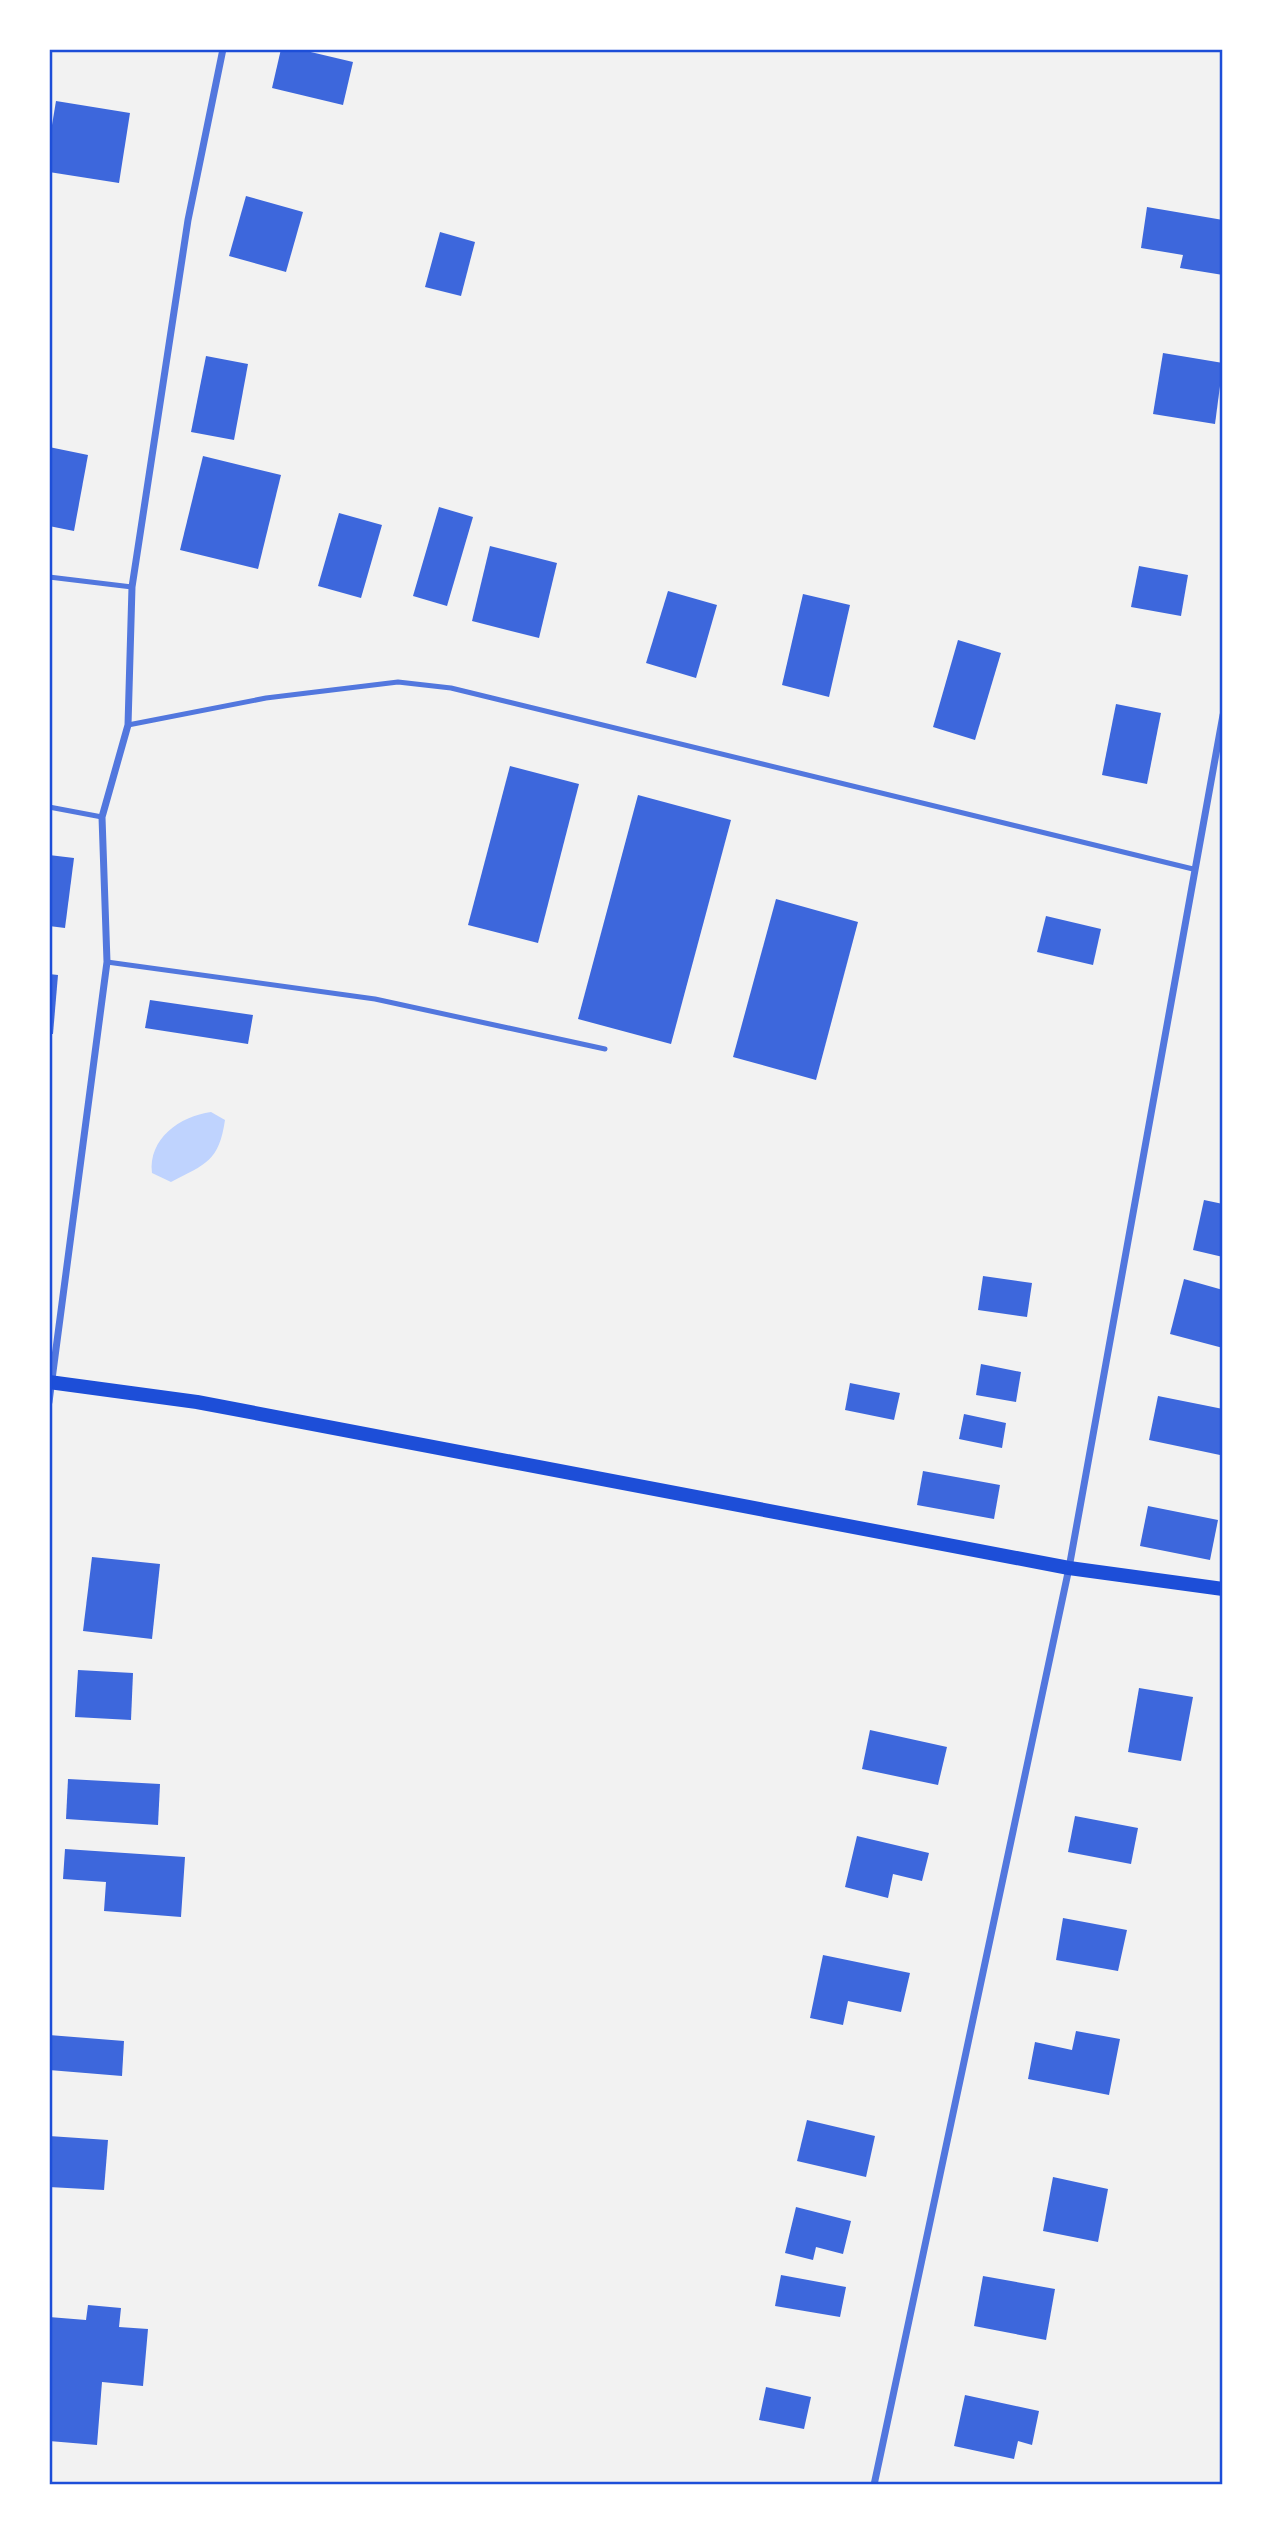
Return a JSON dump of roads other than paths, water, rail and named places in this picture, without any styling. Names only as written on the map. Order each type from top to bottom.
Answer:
[{"type":"main road","points":[[50,1383],[197,1402],[1069,1568],[1223,1589]]},
{"type":"street","points":[[49,1402],[107,962],[102,817],[128,725],[132,587],[188,220],[223,49]]},
{"type":"street","points":[[874,2485],[1069,1568],[1193,869],[1223,715]]},
{"type":"lane","points":[[49,576],[132,587]]},
{"type":"lane","points":[[128,725],[266,698],[398,682],[451,688],[1193,869]]},
{"type":"lane","points":[[49,807],[102,817]]},
{"type":"lane","points":[[107,962],[375,999],[605,1049]]},
{"type":"water","points":[[211,1112],[225,1120],[219,1144],[209,1160],[171,1182],[152,1173],[155,1150],[168,1131],[188,1118]]}]
